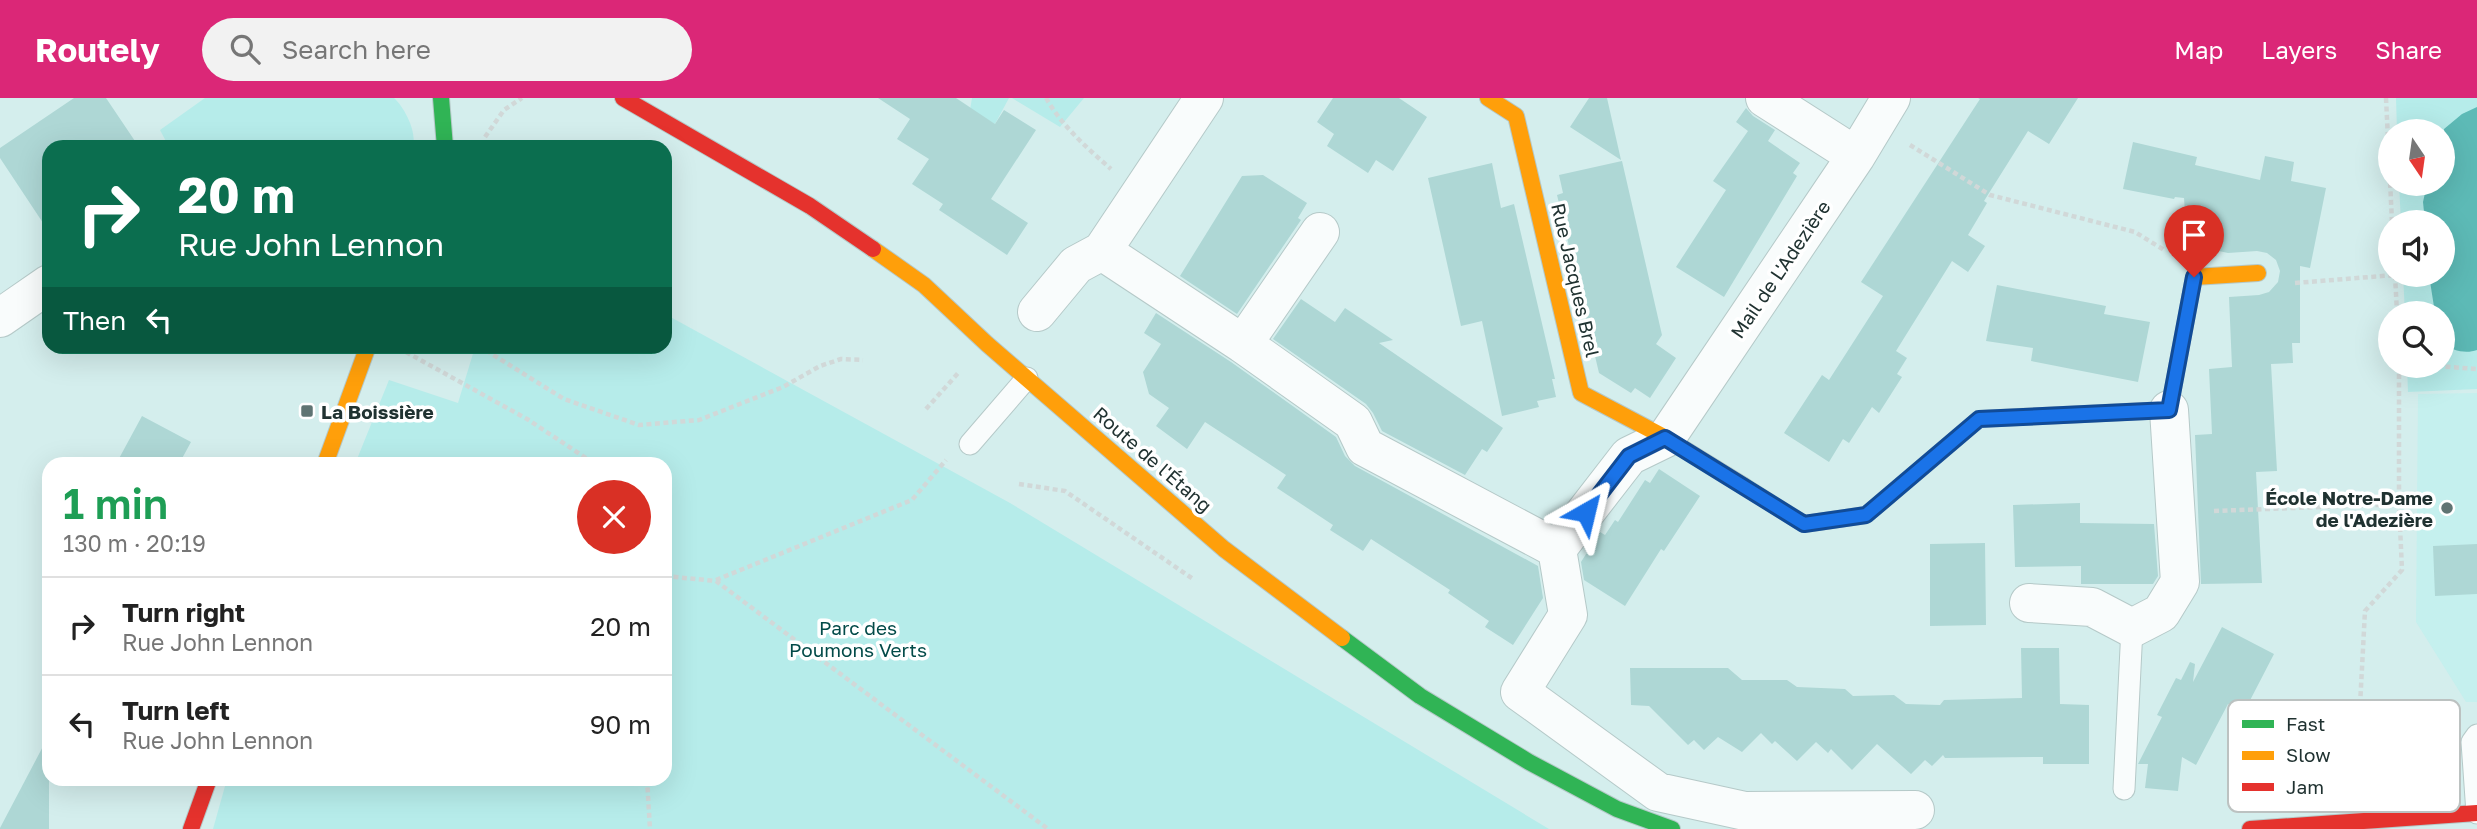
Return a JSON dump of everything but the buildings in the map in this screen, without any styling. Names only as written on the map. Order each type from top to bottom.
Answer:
[{"type":"street","points":[[441,98],[444,140]]},
{"type":"street","name":"Route de l'Étang","points":[[623,98],[810,205],[925,285],[987,344],[1224,549],[1420,696],[1529,762],[1617,810],[1672,829]]},
{"type":"street","points":[[1037,312],[1076,265],[1102,251],[1204,98]]},
{"type":"street","name":"Rue Jacques Brel","points":[[1488,98],[1517,116],[1581,393],[1665,438],[1804,524],[1866,515],[1979,419],[2169,410]]},
{"type":"street","points":[[1765,98],[1856,156]]},
{"type":"street","name":"Mail de L'Adezière","points":[[1665,438],[1884,111]]},
{"type":"street","points":[[1242,344],[1320,232]]},
{"type":"street","points":[[1102,251],[1353,422],[1365,447],[1558,549]]},
{"type":"street","points":[[2029,603],[2092,607],[2132,628],[2161,614],[2180,582],[2169,410],[2194,277],[2258,273]]},
{"type":"street","points":[[0,318],[42,289]]},
{"type":"street","points":[[328,457],[365,354]]},
{"type":"street","points":[[1665,438],[1629,456],[1558,549],[1568,615],[1520,692],[1658,792],[1745,811],[1915,810]]},
{"type":"street","points":[[191,829],[206,786]]},
{"type":"street","points":[[2250,829],[2477,813]]},
{"type":"lane","points":[[970,444],[1027,378]]},
{"type":"lane","points":[[2124,789],[2132,628]]},
{"type":"lane","points":[[2477,735],[2472,743],[2477,813]]},
{"type":"path","points":[[483,140],[504,110],[522,98]]},
{"type":"path","points":[[1046,98],[1082,144],[1140,194]]},
{"type":"path","points":[[2386,98],[2391,210]]},
{"type":"path","points":[[1884,111],[1990,195],[2135,232],[2165,251],[2194,277]]},
{"type":"path","points":[[2258,273],[2285,283],[2378,276]]},
{"type":"path","points":[[926,409],[987,344]]},
{"type":"path","points":[[411,354],[527,419],[584,457]]},
{"type":"path","points":[[492,354],[564,399],[639,425],[699,420],[783,387],[820,366],[841,359],[863,360]]},
{"type":"path","points":[[2455,367],[2477,369]]},
{"type":"path","points":[[2360,700],[2365,611],[2402,570],[2399,378]]},
{"type":"path","points":[[672,577],[716,581],[912,500],[948,458]]},
{"type":"path","points":[[2176,513],[2399,504]]},
{"type":"path","points":[[716,581],[1048,829]]},
{"type":"path","points":[[647,786],[650,829]]},
{"type":"shaded area","points":[[2477,107],[2477,350],[2464,352],[2455,350],[2455,301],[2433,301],[2431,287],[2455,287],[2455,210],[2424,210],[2423,202],[2424,196],[2455,196],[2455,120]]},
{"type":"shaded area","name":"École Notre-Dame de l'Adezière","points":[[2477,393],[2477,702],[2466,702],[2416,622],[2418,394]]},
{"type":"green space","points":[[205,98],[394,98],[409,121],[414,140],[165,140],[160,130]]},
{"type":"green space","points":[[972,98],[1009,98],[995,124],[970,110]]},
{"type":"green space","points":[[1012,98],[1084,98],[1060,127]]},
{"type":"green space","points":[[2396,98],[2477,98],[2477,389],[2408,392],[2407,378],[2455,378],[2455,301],[2404,301],[2404,287],[2455,287],[2455,210],[2400,210],[2400,196],[2455,196],[2455,119],[2397,119]]},
{"type":"green space","name":"Parc des Poumons Verts","points":[[672,318],[1010,503],[1549,829],[213,829],[225,786],[672,786],[672,457],[358,457],[389,380],[458,403],[473,354],[672,354]]},
{"type":"traffic: fast","points":[[441,98],[444,140]]},
{"type":"traffic: fast","points":[[1744,486],[1804,524],[1866,515],[1979,419],[2124,412]]},
{"type":"traffic: fast","points":[[1342,638],[1420,696],[1529,762],[1617,809],[1672,829]]},
{"type":"traffic: slow","points":[[1488,98],[1516,116],[1581,393],[1666,438],[1744,486]]},
{"type":"traffic: slow","points":[[873,249],[924,285],[987,344],[1224,549],[1342,638]]},
{"type":"traffic: slow","points":[[2124,412],[2169,410],[2194,277],[2258,273]]},
{"type":"traffic: slow","points":[[328,457],[365,354]]},
{"type":"traffic: jam","points":[[623,98],[810,206],[873,249]]},
{"type":"traffic: jam","points":[[191,829],[206,786]]},
{"type":"traffic: jam","points":[[2250,829],[2477,813]]},
{"type":"place","name":"La Boissière","points":[[307,411]]},
{"type":"place","name":"École Notre-Dame de l'Adezière","points":[[2447,508]]},
{"type":"route","points":[[1586,512],[1629,456],[1665,438],[1804,524],[1866,515],[1979,419],[2169,410],[2194,277]]}]
